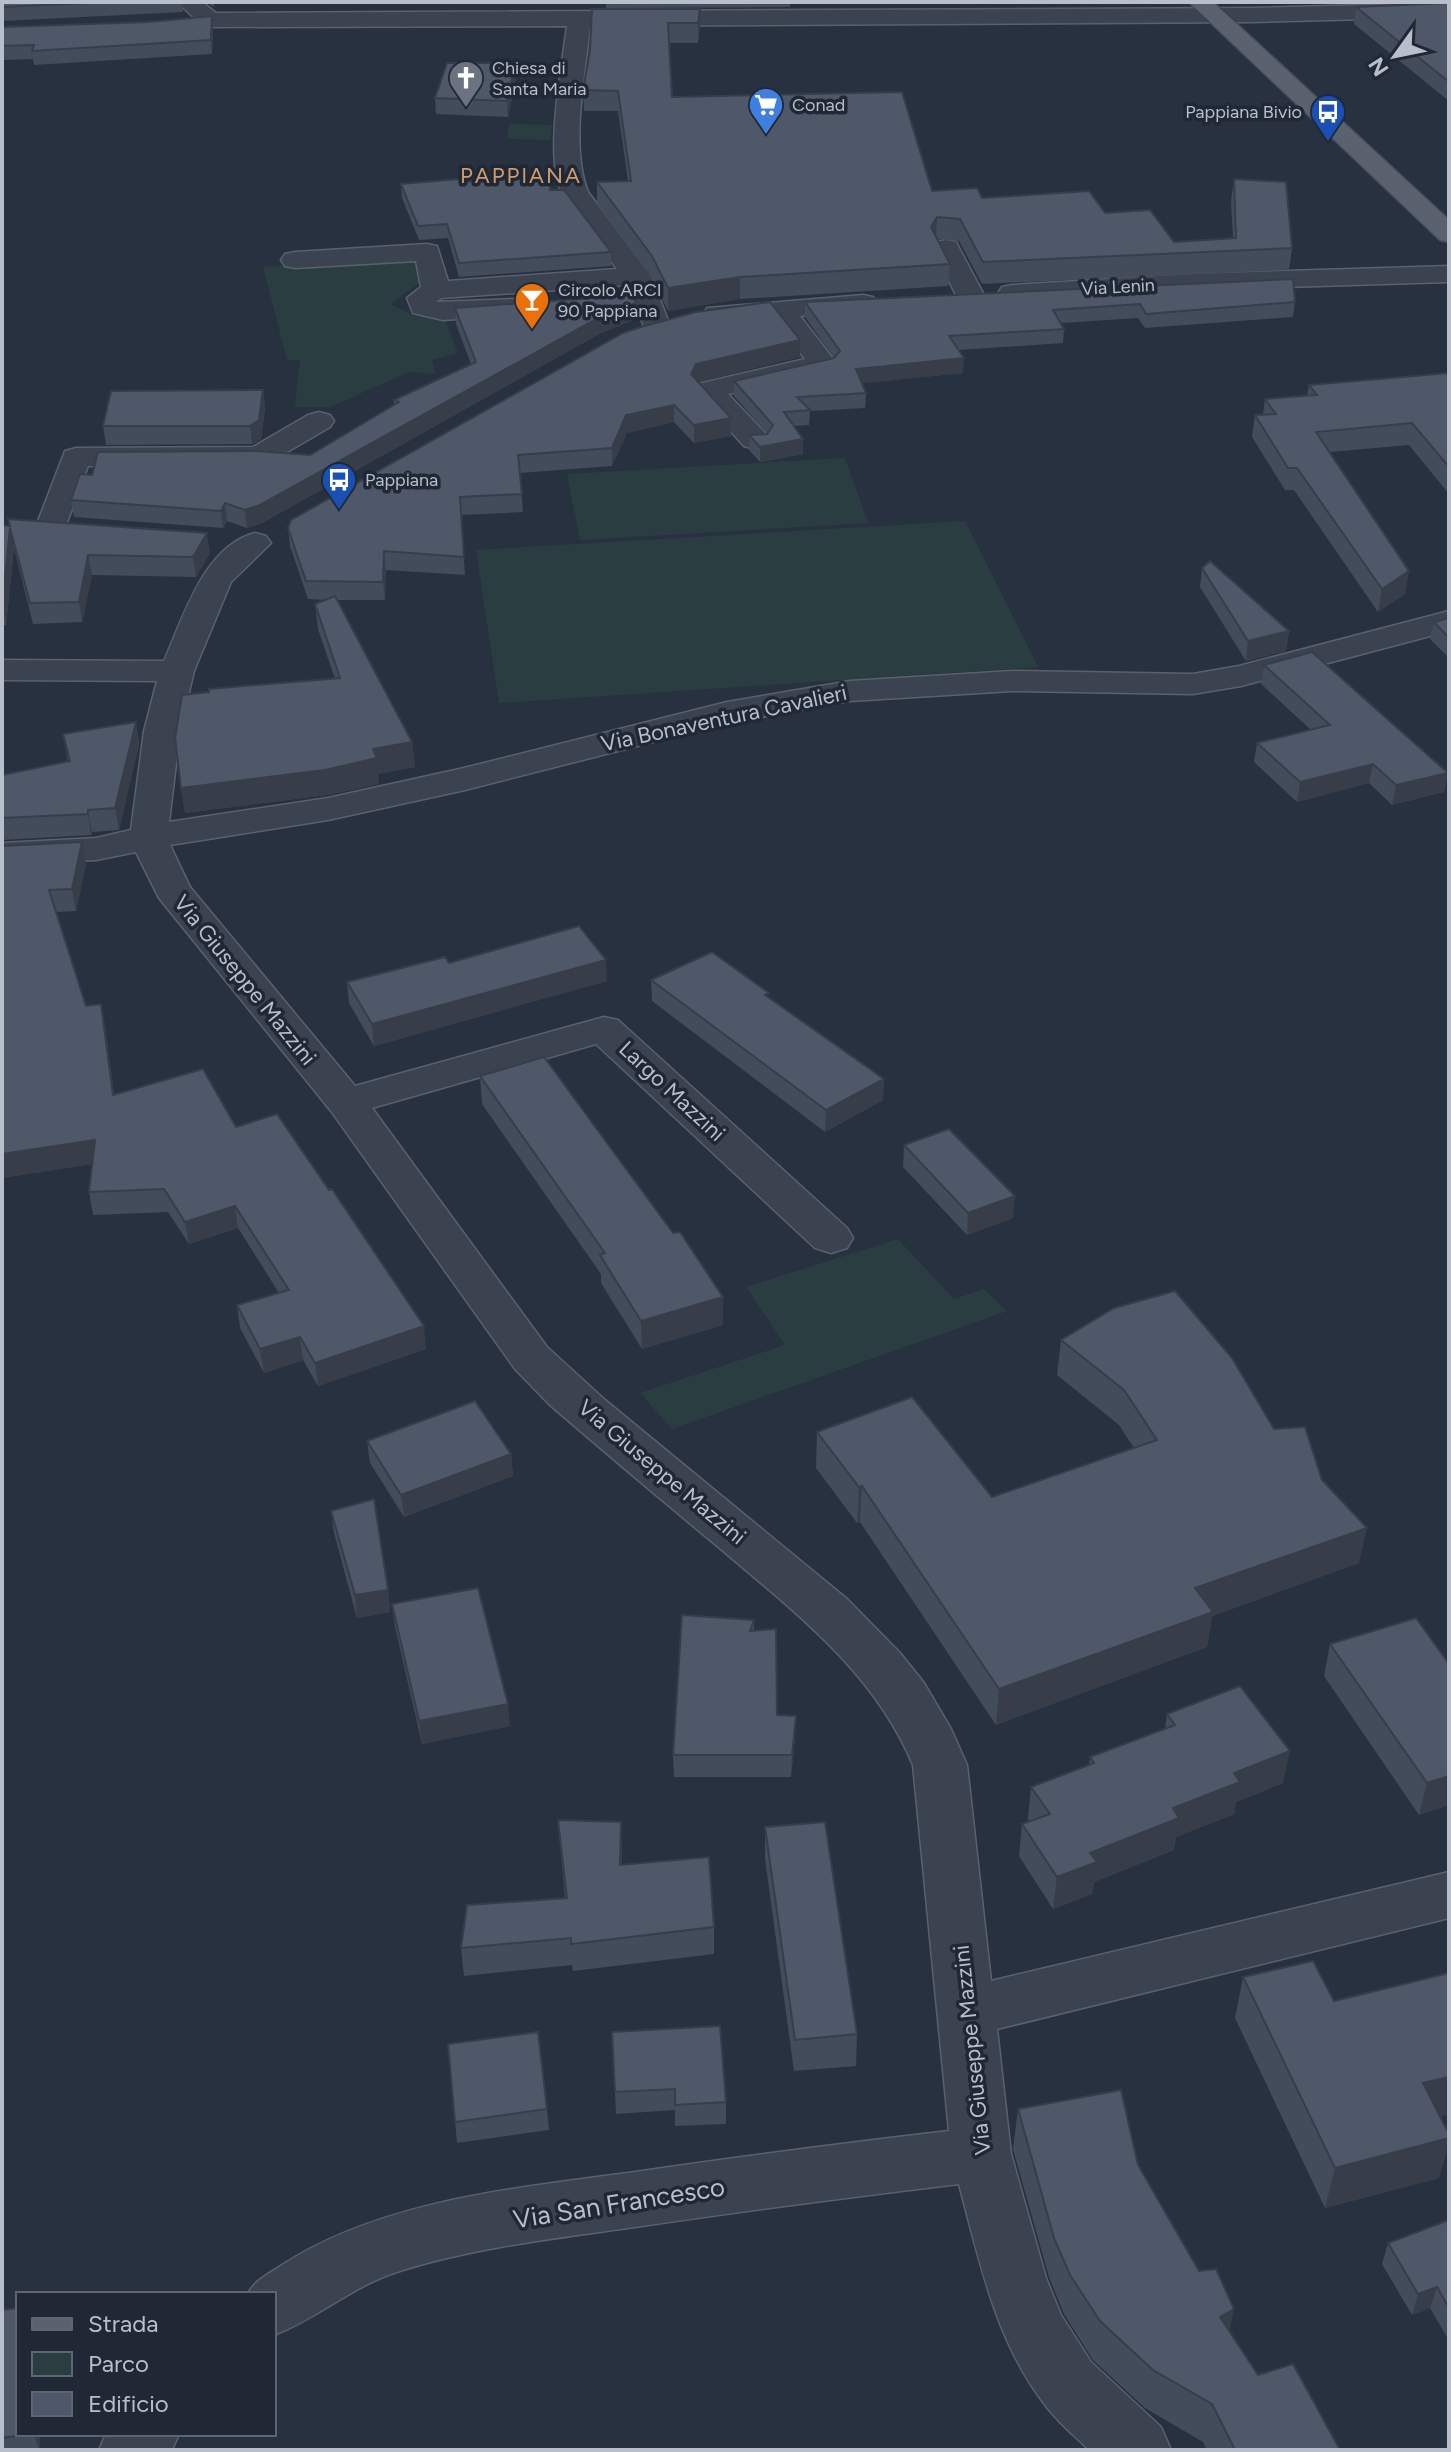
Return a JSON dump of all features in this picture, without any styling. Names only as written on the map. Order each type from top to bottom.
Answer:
[{"type":"main road","points":[[1206,8],[1449,237]]},
{"type":"street","points":[[183,13],[210,20],[584,10],[636,18],[1206,8],[1449,10]]},
{"type":"street","points":[[584,10],[569,114],[568,174],[575,193],[647,299]]},
{"type":"street","name":"Via Lenin","points":[[1381,277],[1433,263],[1443,257],[1449,237]]},
{"type":"street","points":[[946,248],[970,295]]},
{"type":"street","points":[[295,260],[427,252],[436,290],[647,299],[687,317],[890,301]]},
{"type":"street","name":"Via Lenin","points":[[937,298],[1192,282],[1449,274]]},
{"type":"street","name":"Via Lenin","points":[[1381,277],[1449,288]]},
{"type":"street","points":[[627,335],[647,299]]},
{"type":"street","points":[[755,440],[708,390],[823,364],[780,309]]},
{"type":"street","points":[[82,531],[39,528],[76,457],[259,456],[319,421]]},
{"type":"street","points":[[149,839],[162,731],[177,671],[216,578],[253,537]]},
{"type":"street","name":"Via Bonaventura Cavalieri","points":[[2,854],[96,849],[191,829],[328,809],[465,779],[727,713],[850,691],[1012,681],[1193,684],[1241,676],[1449,621]]},
{"type":"street","points":[[2,670],[177,671]]},
{"type":"street","name":"Via Giuseppe Mazzini","points":[[149,839],[172,890],[346,1102],[531,1358],[567,1393],[819,1604],[868,1650],[901,1688],[923,1721],[940,1765],[981,2154],[1015,2278],[1036,2332],[1068,2384],[1138,2450]]},
{"type":"street","name":"Largo Mazzini","points":[[346,1102],[604,1029],[831,1238]]},
{"type":"street","points":[[968,2011],[1449,1895]]},
{"type":"street","name":"Via San Francesco","points":[[276,2305],[329,2271],[442,2231],[754,2182],[981,2154]]},
{"type":"green space","points":[[509,124],[552,125],[550,140],[507,139]]},
{"type":"green space","points":[[416,257],[421,282],[390,304],[415,316],[443,315],[458,353],[432,360],[436,374],[409,372],[330,407],[295,407],[300,360],[287,360],[263,267]]},
{"type":"green space","points":[[845,458],[868,523],[580,540],[567,474]]},
{"type":"green space","points":[[965,521],[1038,667],[499,703],[476,550]]},
{"type":"green space","points":[[898,1239],[954,1299],[984,1289],[1007,1311],[672,1429],[640,1393],[785,1345],[746,1287]]},
{"type":"building","points":[[2,2],[113,2],[2,7]]},
{"type":"building","points":[[1449,3],[1449,82],[1356,7]]},
{"type":"building","points":[[592,9],[700,9],[698,23],[668,23],[672,97],[902,92],[932,191],[977,188],[982,198],[1089,191],[1105,213],[1150,210],[1174,242],[1236,238],[1234,179],[1286,182],[1292,248],[983,262],[960,219],[937,217],[931,227],[950,264],[740,277],[668,288],[652,256],[597,182],[631,181],[618,91],[583,90],[590,51]]},
{"type":"building","points":[[212,16],[211,40],[32,51],[34,45],[2,46],[2,27],[149,22]]},
{"type":"building","points":[[447,63],[515,63],[507,101],[435,98]]},
{"type":"building","points":[[550,177],[550,190],[564,190],[611,252],[459,263],[447,224],[418,226],[401,184],[459,179],[460,182]]},
{"type":"building","points":[[1293,279],[1295,302],[1146,314],[1140,304],[1053,310],[1064,329],[949,336],[964,358],[856,369],[866,393],[797,397],[810,410],[784,412],[803,439],[760,447],[749,435],[767,434],[773,425],[734,381],[834,358],[840,351],[805,302]]},
{"type":"building","points":[[633,295],[636,303],[600,317],[260,505],[245,510],[225,503],[221,511],[71,500],[80,474],[92,475],[98,452],[256,451],[310,455],[399,402],[394,400],[476,362],[455,308]]},
{"type":"building","points":[[770,302],[800,340],[696,364],[691,374],[731,418],[694,425],[674,405],[626,415],[612,448],[518,455],[522,494],[460,497],[464,557],[384,551],[383,582],[306,581],[288,528],[291,520],[623,333],[696,312]]},
{"type":"building","points":[[1449,373],[1449,467],[1412,423],[1316,432],[1409,571],[1382,589],[1297,468],[1288,468],[1255,415],[1276,414],[1265,399],[1317,395],[1309,385]]},
{"type":"building","points":[[263,390],[259,420],[250,426],[103,426],[111,391]]},
{"type":"building","points":[[8,519],[207,533],[193,557],[88,555],[79,602],[30,603],[10,528],[2,604],[2,525],[10,526]]},
{"type":"building","points":[[1210,561],[1289,631],[1248,641],[1202,568]]},
{"type":"building","points":[[335,596],[412,742],[373,749],[377,758],[325,770],[181,788],[175,738],[182,695],[209,692],[209,689],[340,678],[315,604]]},
{"type":"building","points":[[1449,618],[1449,638],[1434,622]]},
{"type":"building","points":[[1312,652],[1448,773],[1396,785],[1373,764],[1300,782],[1257,743],[1330,725],[1264,665]]},
{"type":"building","points":[[136,722],[115,808],[88,810],[88,814],[2,818],[2,775],[70,761],[63,734]]},
{"type":"building","points":[[82,842],[72,889],[49,890],[86,1006],[101,1004],[113,1095],[203,1069],[236,1127],[277,1114],[329,1190],[332,1189],[424,1326],[315,1363],[300,1337],[260,1349],[237,1305],[289,1290],[235,1206],[185,1222],[164,1189],[89,1192],[95,1140],[2,1154],[2,846]]},
{"type":"building","points":[[579,926],[606,960],[372,1024],[347,982],[445,957],[449,963]]},
{"type":"building","points":[[712,952],[769,993],[765,995],[884,1079],[826,1110],[651,980]]},
{"type":"building","points":[[544,1057],[673,1233],[680,1232],[723,1297],[641,1321],[600,1255],[605,1253],[480,1076]]},
{"type":"building","points":[[949,1129],[1015,1196],[968,1213],[904,1145]]},
{"type":"building","points":[[1175,1291],[1232,1358],[1274,1429],[1305,1427],[1322,1480],[1367,1528],[1195,1588],[1213,1612],[999,1689],[862,1486],[859,1487],[817,1432],[912,1397],[992,1497],[1157,1440],[1124,1390],[1061,1340],[1114,1308]]},
{"type":"building","points":[[475,1401],[511,1454],[401,1495],[367,1441]]},
{"type":"building","points":[[374,1499],[388,1590],[355,1595],[331,1511]]},
{"type":"building","points":[[478,1588],[508,1704],[419,1721],[392,1604]]},
{"type":"building","points":[[682,1615],[754,1620],[750,1631],[776,1629],[777,1715],[796,1716],[792,1755],[673,1755]]},
{"type":"building","points":[[1416,1618],[1449,1664],[1449,1776],[1427,1783],[1330,1644]]},
{"type":"building","points":[[1240,1686],[1290,1751],[1234,1773],[1240,1782],[1173,1808],[1179,1818],[1090,1853],[1097,1862],[1057,1877],[1022,1824],[1050,1814],[1031,1787],[1094,1763],[1090,1757],[1175,1725],[1167,1714]]},
{"type":"building","points":[[558,1820],[621,1822],[620,1865],[709,1857],[714,1927],[571,1944],[571,1938],[461,1948],[467,1905],[567,1898]]},
{"type":"building","points":[[825,1822],[857,2034],[795,2040],[765,1827]]},
{"type":"building","points":[[1313,1961],[1334,2001],[1449,1973],[1449,2077],[1423,2083],[1449,2138],[1335,2168],[1243,1977]]},
{"type":"building","points":[[720,2026],[726,2102],[675,2105],[675,2089],[615,2092],[612,2032]]},
{"type":"building","points":[[538,2032],[547,2109],[455,2122],[448,2044]]},
{"type":"building","points":[[1121,2090],[1138,2165],[1199,2271],[1216,2269],[1234,2309],[1220,2317],[1258,2375],[1293,2364],[1340,2450],[1235,2450],[1212,2404],[1153,2370],[1100,2321],[1070,2275],[1054,2238],[1018,2109]]},
{"type":"building","points":[[1449,2220],[1449,2308],[1437,2287],[1418,2294],[1388,2243]]},
{"type":"building","points":[[16,2308],[16,2436],[2,2438],[2,2310]]},
{"type":"place","name":"Chiesa di Santa Maria","points":[[466,109]]},
{"type":"place","name":"Conad","points":[[766,136]]},
{"type":"place","name":"Pappiana Bivio","points":[[1328,143]]},
{"type":"place","name":"Circolo ARCI 90 Pappiana","points":[[532,331]]},
{"type":"place","name":"Pappiana","points":[[339,511]]},
{"type":"district","name":"PAPPIANA","points":[[521,175]]}]
